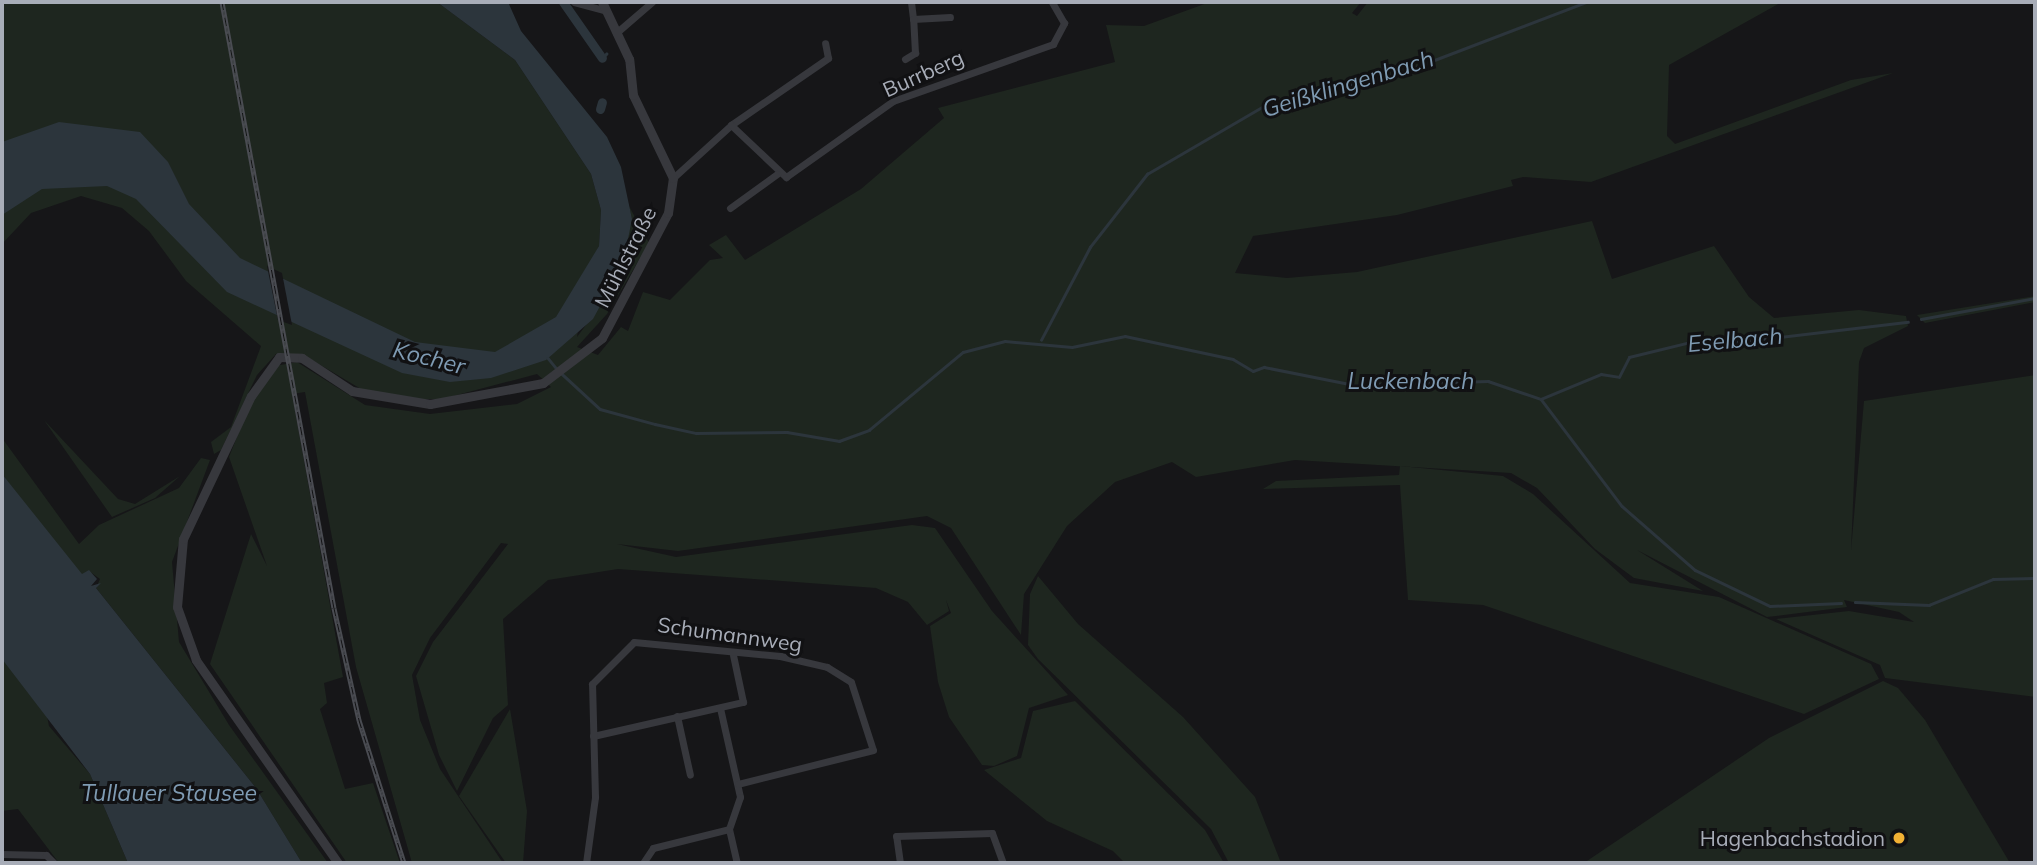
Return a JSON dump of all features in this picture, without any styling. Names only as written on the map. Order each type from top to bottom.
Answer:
[{"type":"street","points":[[574,2],[603,6],[629,59],[633,95],[673,178],[731,125],[828,58],[825,43]]},
{"type":"street","points":[[617,33],[652,2]]},
{"type":"street","name":"Burrberg","points":[[905,59],[915,53],[911,2]]},
{"type":"street","name":"Burrberg","points":[[730,208],[777,174],[786,177],[893,101],[1053,44],[1064,23],[1052,2]]},
{"type":"street","name":"Burrberg","points":[[913,19],[950,17]]},
{"type":"street","points":[[731,125],[777,174]]},
{"type":"street","name":"Mühlstraße","points":[[338,863],[196,660],[177,607],[183,539],[251,396],[279,357],[302,358],[352,391],[430,404],[520,392],[552,379],[602,338],[625,299],[668,213],[673,178]]},
{"type":"street","name":"Schumannweg","points":[[586,863],[593,736],[592,684],[634,642],[733,655],[780,656],[841,674],[858,695],[873,736],[867,754],[738,784]]},
{"type":"street","points":[[593,736],[743,702],[733,655]]},
{"type":"street","points":[[720,708],[738,784],[729,829],[737,863]]},
{"type":"street","points":[[677,716],[690,775]]},
{"type":"street","points":[[643,863],[653,848],[729,829]]},
{"type":"street","points":[[900,863],[896,836],[992,833],[1003,863]]},
{"type":"street","points":[[2,854],[46,855],[54,863]]},
{"type":"shaded area","points":[[2,2],[437,2],[515,60],[591,174],[601,210],[599,246],[587,272],[577,337],[612,290],[632,219],[629,206],[649,243],[607,314],[577,347],[598,355],[621,327],[628,331],[643,292],[670,300],[710,260],[723,258],[709,245],[726,235],[745,260],[861,189],[944,118],[938,108],[1115,62],[1106,25],[1144,26],[1210,2],[1361,2],[1352,13],[1357,16],[1368,2],[1782,2],[1669,65],[1667,136],[1675,144],[1851,80],[1893,73],[1591,182],[1523,177],[1511,180],[1513,186],[1397,215],[1253,236],[1235,273],[1287,278],[1357,272],[1592,221],[1612,279],[1714,246],[1749,297],[1774,318],[1859,310],[1906,316],[1908,326],[1864,348],[1859,362],[1851,551],[1864,401],[2035,375],[2035,697],[1885,678],[1880,665],[1776,619],[1849,611],[1914,622],[1899,612],[1844,600],[1847,607],[1767,617],[1637,550],[1703,591],[1634,578],[1595,549],[1537,488],[1511,473],[1295,460],[1196,477],[1172,462],[1115,482],[1067,526],[1024,594],[1021,635],[951,528],[927,516],[678,551],[617,544],[676,557],[912,525],[935,528],[992,611],[1068,695],[1029,708],[1017,756],[994,766],[982,765],[949,717],[938,682],[930,626],[951,613],[946,600],[949,611],[927,625],[908,602],[876,588],[618,569],[548,580],[503,619],[508,705],[493,718],[457,791],[439,755],[416,676],[433,642],[508,544],[501,543],[430,638],[412,675],[420,720],[440,769],[503,863],[412,863],[356,667],[305,392],[292,394],[343,677],[324,683],[327,703],[320,709],[345,789],[373,783],[400,863],[347,863],[210,664],[251,534],[267,566],[229,457],[250,404],[275,366],[297,362],[365,405],[430,414],[517,404],[551,387],[537,374],[442,399],[413,399],[361,389],[302,354],[276,354],[257,375],[221,450],[214,454],[211,442],[231,427],[261,346],[186,281],[149,231],[122,208],[81,196],[31,213],[2,244],[2,215],[17,201],[2,212]]},
{"type":"shaded area","points":[[2035,296],[2035,302],[1925,323],[1917,315]]},
{"type":"shaded area","points":[[44,420],[118,499],[135,504],[180,476],[155,498],[112,517]]},
{"type":"shaded area","points":[[2,438],[79,544],[99,525],[179,488],[201,458],[210,460],[172,562],[179,642],[229,725],[328,863],[302,863],[256,788],[96,588],[100,579],[89,571],[82,575],[15,493],[2,474]]},
{"type":"shaded area","points":[[1400,466],[1503,476],[1533,494],[1630,583],[1719,597],[1871,664],[1879,679],[1804,714],[1483,605],[1408,600],[1400,485],[1263,489],[1276,481],[1399,475]]},
{"type":"shaded area","points":[[2,488],[49,726],[90,774],[128,863],[59,863],[18,809],[2,811]]},
{"type":"shaded area","points":[[1038,576],[1078,624],[1183,717],[1255,797],[1281,863],[1229,863],[1211,829],[1038,659],[1028,645],[1030,594]]},
{"type":"shaded area","points":[[1883,681],[1898,688],[1925,720],[2010,863],[1584,863],[1769,738]]},
{"type":"shaded area","points":[[1075,701],[1205,830],[1224,863],[1125,863],[1113,851],[1047,821],[984,770],[1021,758],[1033,711]]},
{"type":"shaded area","points":[[510,709],[527,811],[523,863],[506,863],[459,796]]},
{"type":"water","name":"Kocher","points":[[437,2],[508,2],[521,31],[607,137],[621,167],[632,219],[623,264],[593,319],[546,360],[491,378],[450,382],[402,373],[227,292],[136,199],[107,186],[42,189],[2,215],[2,142],[59,122],[140,132],[168,162],[189,204],[240,258],[415,342],[495,352],[556,317],[599,246],[601,210],[591,174],[515,60]]},
{"type":"water","name":"Tullauer Stausee","points":[[2,474],[82,574],[89,570],[97,579],[91,586],[101,583],[96,588],[256,788],[302,863],[128,863],[90,774],[2,659]]},
{"type":"pier","points":[[267,266],[282,273],[292,325],[278,320]]},
{"type":"waterway","points":[[563,2],[602,58]]},
{"type":"waterway","name":"Geißklingenbach","points":[[1041,340],[1090,247],[1147,174],[1269,103],[1403,72],[1586,2]]},
{"type":"waterway","points":[[602,58],[606,54]]},
{"type":"waterway","points":[[600,109],[602,102]]},
{"type":"waterway","name":"Eselbach","points":[[1921,319],[2035,298]]},
{"type":"waterway","name":"Eselbach","points":[[1541,399],[1601,374],[1619,377],[1629,357],[1703,339],[1728,343],[1908,322]]},
{"type":"waterway","name":"Luckenbach","points":[[561,373],[600,409],[655,424],[696,433],[787,432],[839,441],[869,430],[963,352],[1005,341],[1072,347],[1125,336],[1233,359],[1253,371],[1264,367],[1355,385],[1488,381],[1541,399],[1622,506],[1695,570],[1770,606],[1841,603]]},
{"type":"waterway","name":"Luckenbach","points":[[548,358],[557,369]]},
{"type":"waterway","name":"Luckenbach","points":[[1855,602],[1929,605],[1993,579],[2035,578]]},
{"type":"railway","points":[[222,2],[334,608],[359,720],[404,863]]},
{"type":"place","name":"Hagenbachstadion","points":[[1899,838]]}]
